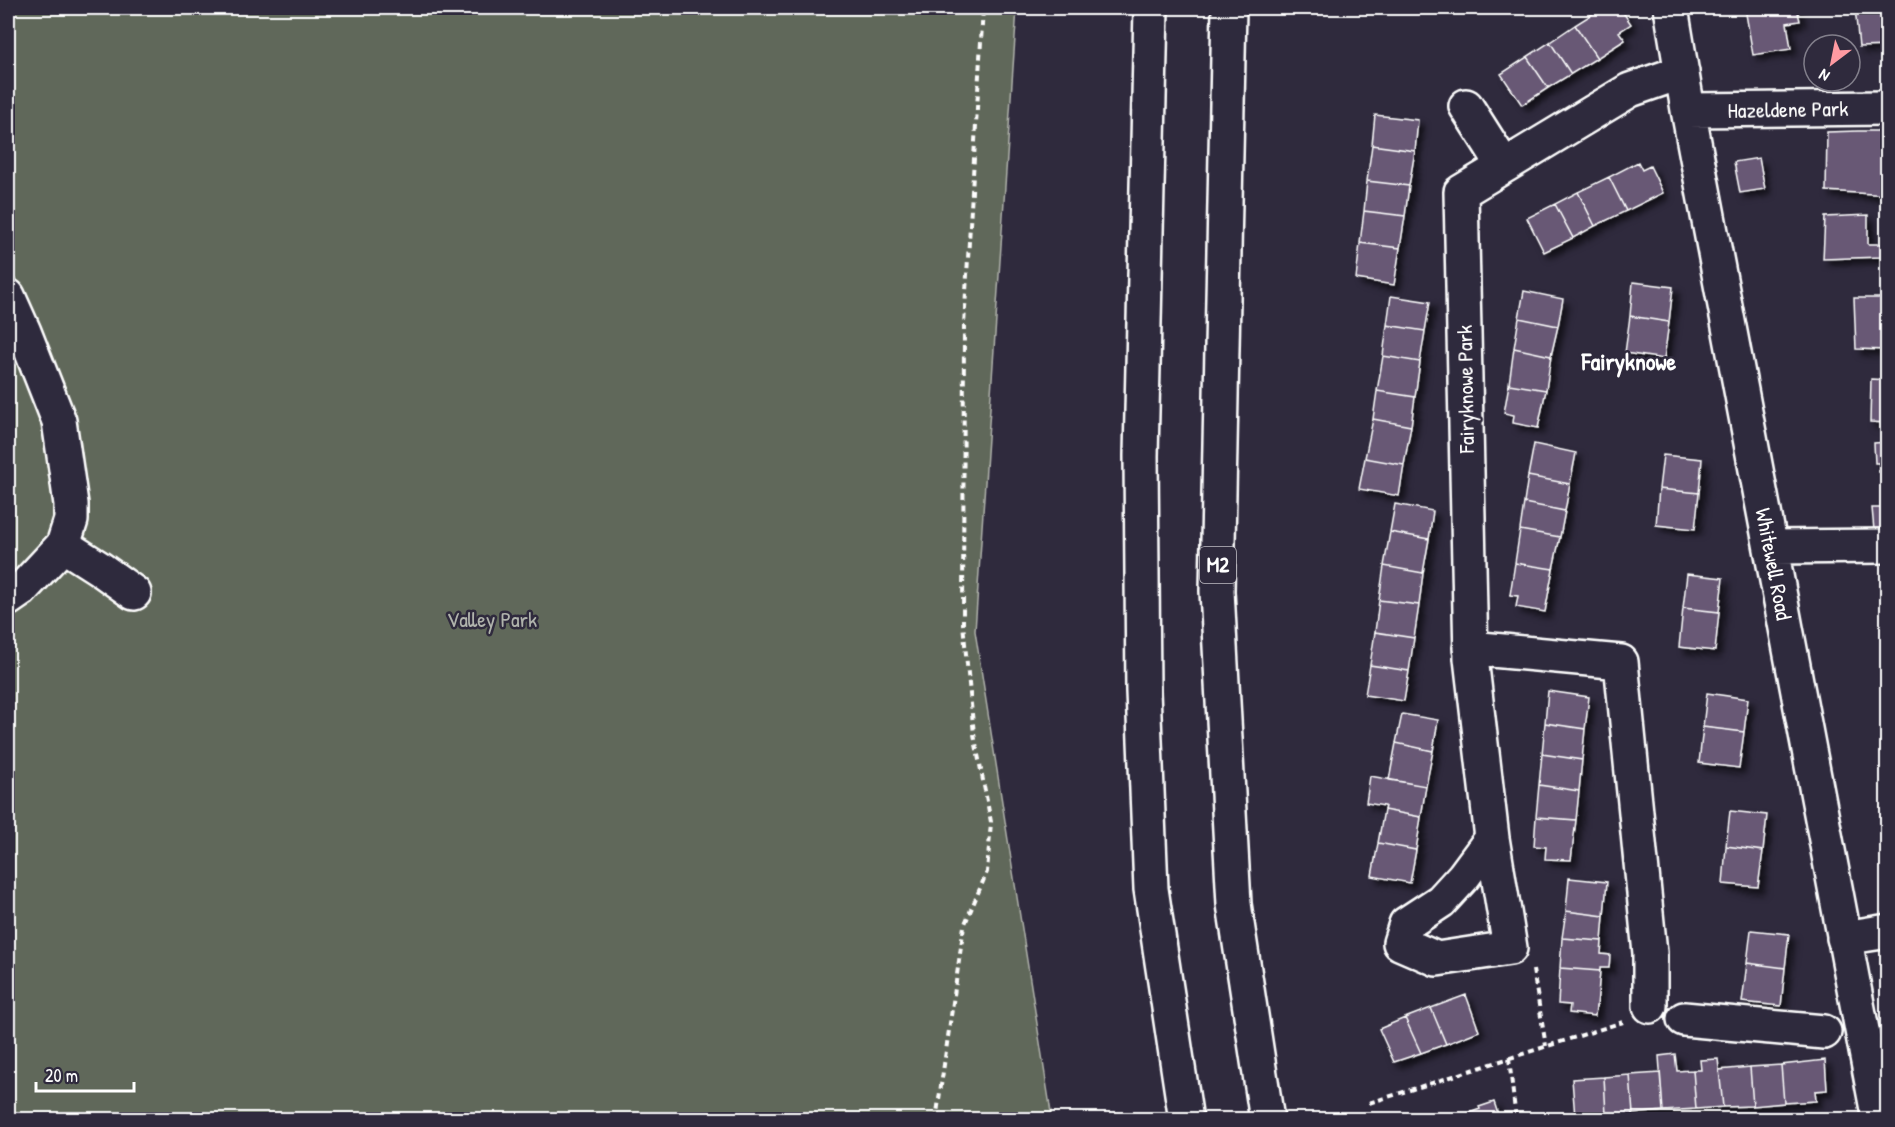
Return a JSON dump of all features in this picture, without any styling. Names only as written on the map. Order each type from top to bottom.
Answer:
[{"type":"main road","points":[[1151,8],[1141,456],[1143,691],[1151,889],[1186,1119]]},
{"type":"main road","name":"M2","points":[[1229,8],[1217,591],[1234,904],[1267,1119]]},
{"type":"main road","name":"Whitewell Road","points":[[1671,8],[1688,110],[1879,1119]]},
{"type":"main road","name":"Fairyknowe Park","points":[[1510,948],[1492,838],[1470,648],[1461,192],[1630,90],[1682,72]]},
{"type":"main road","points":[[1466,106],[1504,166]]},
{"type":"main road","name":"Hazeldene Park","points":[[1688,110],[1887,108]]},
{"type":"main road","points":[[8,296],[59,421],[71,504],[71,520],[63,545],[21,590],[8,599]]},
{"type":"main road","points":[[63,545],[134,594]]},
{"type":"main road","points":[[1771,547],[1887,546]]},
{"type":"main road","points":[[1470,648],[1621,662],[1650,953],[1650,1006]]},
{"type":"main road","points":[[1492,838],[1463,877],[1441,901],[1406,924],[1400,943],[1437,959],[1510,948]]},
{"type":"main road","points":[[1845,938],[1887,931]]},
{"type":"main road","points":[[1684,1019],[1824,1032]]},
{"type":"path","points":[[936,1119],[964,926],[987,872],[991,822],[974,734],[963,624],[964,325],[983,8]]},
{"type":"path","points":[[1510,948],[1533,968],[1546,1046]]},
{"type":"path","points":[[1369,1103],[1622,1023],[1650,1006]]},
{"type":"path","points":[[1509,1058],[1516,1119]]},
{"type":"green space","name":"Valley Park","points":[[8,8],[1017,8],[975,631],[1052,1119],[8,1119]]},
{"type":"building","points":[[1602,8],[1620,8],[1631,24],[1619,32],[1625,40],[1597,58],[1575,25]]},
{"type":"building","points":[[1745,8],[1797,8],[1800,21],[1787,23],[1791,49],[1753,55]]},
{"type":"building","points":[[1855,8],[1888,8],[1888,46],[1862,47],[1862,33],[1858,33]]},
{"type":"building","points":[[1575,25],[1597,58],[1571,74],[1550,42]]},
{"type":"building","points":[[1550,42],[1571,74],[1548,88],[1527,57]]},
{"type":"building","points":[[1527,57],[1548,88],[1522,105],[1501,74]]},
{"type":"building","points":[[1375,115],[1418,120],[1415,151],[1372,145]]},
{"type":"building","points":[[1888,131],[1888,195],[1826,191],[1827,132]]},
{"type":"building","points":[[1372,145],[1415,151],[1409,186],[1367,181]]},
{"type":"building","points":[[1759,158],[1765,189],[1740,193],[1734,162]]},
{"type":"building","points":[[1638,162],[1642,170],[1650,166],[1663,193],[1626,211],[1609,177]]},
{"type":"building","points":[[1609,177],[1626,211],[1595,226],[1578,192]]},
{"type":"building","points":[[1367,181],[1409,186],[1405,216],[1364,211]]},
{"type":"building","points":[[1578,192],[1595,226],[1573,238],[1555,204]]},
{"type":"building","points":[[1555,204],[1573,238],[1544,252],[1527,218]]},
{"type":"building","points":[[1364,211],[1405,216],[1400,248],[1360,243]]},
{"type":"building","points":[[1868,215],[1868,244],[1883,244],[1881,257],[1823,259],[1825,217]]},
{"type":"building","points":[[1360,243],[1400,248],[1394,285],[1356,279]]},
{"type":"building","points":[[1633,282],[1673,287],[1669,322],[1630,316]]},
{"type":"building","points":[[1524,291],[1563,299],[1558,326],[1519,318]]},
{"type":"building","points":[[1391,296],[1430,302],[1425,331],[1387,325]]},
{"type":"building","points":[[1854,298],[1888,298],[1888,350],[1856,349]]},
{"type":"building","points":[[1630,316],[1669,322],[1664,359],[1625,353]]},
{"type":"building","points":[[1519,318],[1558,326],[1551,356],[1514,348]]},
{"type":"building","points":[[1387,325],[1425,331],[1420,362],[1383,356]]},
{"type":"building","points":[[1514,348],[1551,356],[1546,390],[1509,384]]},
{"type":"building","points":[[1383,356],[1420,362],[1415,397],[1377,391]]},
{"type":"building","points":[[1871,379],[1888,380],[1888,423],[1870,422]]},
{"type":"building","points":[[1509,384],[1546,390],[1538,428],[1513,423],[1514,415],[1504,413]]},
{"type":"building","points":[[1377,391],[1415,397],[1411,426],[1373,419]]},
{"type":"building","points":[[1373,419],[1411,426],[1404,465],[1365,458]]},
{"type":"building","points":[[1888,442],[1888,485],[1884,486],[1884,471],[1879,472],[1879,463],[1875,463],[1874,443]]},
{"type":"building","points":[[1534,444],[1576,453],[1570,484],[1528,476]]},
{"type":"building","points":[[1663,455],[1702,459],[1699,493],[1659,489]]},
{"type":"building","points":[[1365,458],[1404,465],[1399,496],[1359,489]]},
{"type":"building","points":[[1528,476],[1570,484],[1565,511],[1524,503]]},
{"type":"building","points":[[1888,485],[1888,530],[1874,530],[1872,508],[1881,508],[1881,502],[1886,502],[1884,486]]},
{"type":"building","points":[[1659,489],[1699,493],[1695,529],[1656,525]]},
{"type":"building","points":[[1524,503],[1565,511],[1560,537],[1520,530]]},
{"type":"building","points":[[1395,504],[1433,511],[1429,539],[1390,532]]},
{"type":"building","points":[[1520,530],[1560,537],[1553,569],[1515,563]]},
{"type":"building","points":[[1390,532],[1429,539],[1423,573],[1384,566]]},
{"type":"building","points":[[1515,563],[1553,569],[1545,612],[1516,607],[1518,596],[1510,595]]},
{"type":"building","points":[[1384,566],[1423,573],[1419,605],[1379,600]]},
{"type":"building","points":[[1687,574],[1723,578],[1719,612],[1683,608]]},
{"type":"building","points":[[1379,600],[1419,605],[1414,638],[1375,632]]},
{"type":"building","points":[[1683,608],[1719,612],[1715,651],[1679,647]]},
{"type":"building","points":[[1375,632],[1414,638],[1409,671],[1370,665]]},
{"type":"building","points":[[1370,665],[1409,671],[1404,701],[1365,695]]},
{"type":"building","points":[[1548,691],[1589,697],[1585,729],[1545,723]]},
{"type":"building","points":[[1707,693],[1748,699],[1744,732],[1703,727]]},
{"type":"building","points":[[1402,714],[1438,720],[1433,751],[1396,743]]},
{"type":"building","points":[[1545,723],[1585,729],[1582,760],[1542,754]]},
{"type":"building","points":[[1703,727],[1744,732],[1739,768],[1699,763]]},
{"type":"building","points":[[1396,743],[1433,751],[1426,786],[1389,780]]},
{"type":"building","points":[[1542,754],[1582,760],[1579,791],[1539,785]]},
{"type":"building","points":[[1370,776],[1426,786],[1421,817],[1384,810],[1385,806],[1366,803]]},
{"type":"building","points":[[1539,785],[1579,791],[1576,820],[1536,817]]},
{"type":"building","points":[[1384,810],[1421,817],[1416,850],[1378,843]]},
{"type":"building","points":[[1730,811],[1767,815],[1763,851],[1726,846]]},
{"type":"building","points":[[1536,817],[1576,820],[1571,860],[1545,859],[1546,847],[1534,846]]},
{"type":"building","points":[[1378,843],[1416,850],[1410,883],[1372,876]]},
{"type":"building","points":[[1726,846],[1763,851],[1758,887],[1723,884]]},
{"type":"building","points":[[1569,878],[1607,882],[1604,916],[1566,911]]},
{"type":"building","points":[[1566,911],[1604,916],[1602,941],[1562,938]]},
{"type":"building","points":[[1751,930],[1789,934],[1785,968],[1747,963]]},
{"type":"building","points":[[1562,938],[1602,941],[1601,954],[1610,955],[1609,968],[1600,968],[1600,971],[1560,968]]},
{"type":"building","points":[[1747,963],[1785,968],[1781,1006],[1742,1002]]},
{"type":"building","points":[[1560,968],[1600,971],[1595,1016],[1569,1013],[1570,1005],[1558,1004]]},
{"type":"building","points":[[1466,995],[1479,1031],[1446,1044],[1431,1008]]},
{"type":"building","points":[[1431,1008],[1446,1044],[1421,1053],[1405,1018]]},
{"type":"building","points":[[1405,1018],[1421,1053],[1394,1062],[1379,1029]]},
{"type":"building","points":[[1675,1054],[1677,1071],[1693,1070],[1696,1109],[1663,1111],[1659,1056]]},
{"type":"building","points":[[1718,1059],[1723,1107],[1696,1109],[1693,1070],[1701,1070],[1700,1060]]},
{"type":"building","points":[[1825,1060],[1827,1090],[1815,1091],[1816,1101],[1784,1103],[1781,1065]]},
{"type":"building","points":[[1781,1065],[1784,1103],[1753,1106],[1750,1067]]},
{"type":"building","points":[[1750,1067],[1753,1106],[1723,1107],[1719,1070]]},
{"type":"building","points":[[1660,1073],[1663,1111],[1633,1114],[1630,1075]]},
{"type":"building","points":[[1630,1075],[1633,1114],[1606,1115],[1604,1077]]},
{"type":"building","points":[[1604,1077],[1606,1115],[1575,1117],[1572,1079]]},
{"type":"building","points":[[1494,1102],[1500,1120],[1450,1120],[1480,1109],[1479,1107]]},
{"type":"district","name":"Fairyknowe","points":[[1629,362]]}]
